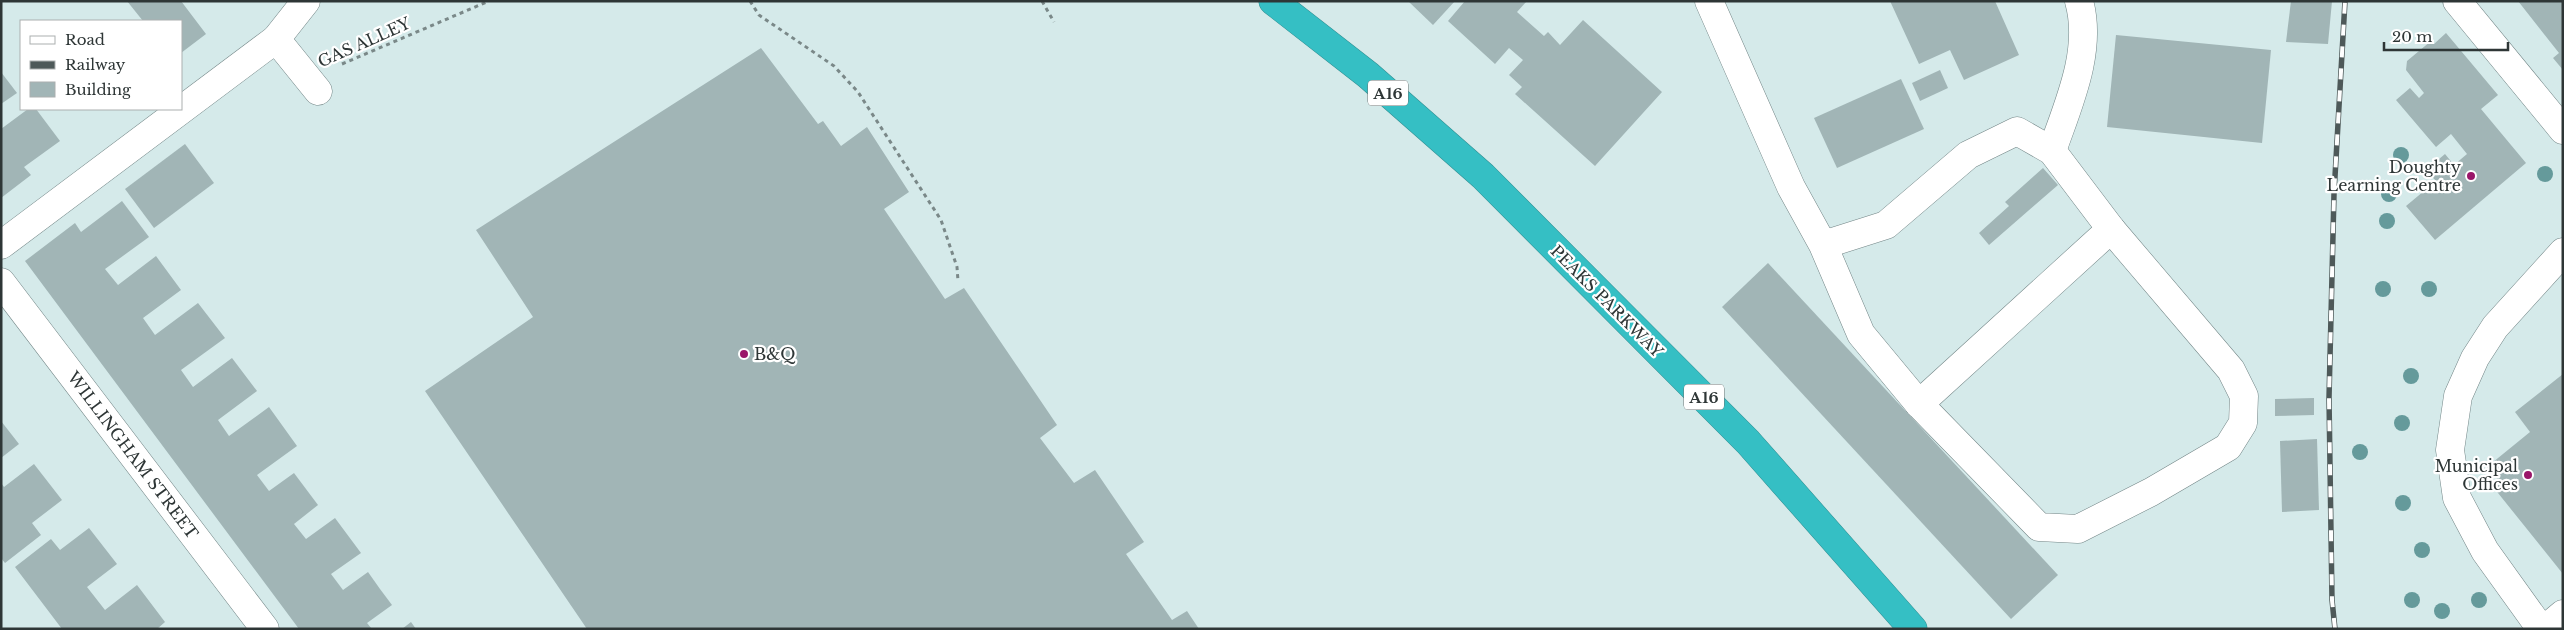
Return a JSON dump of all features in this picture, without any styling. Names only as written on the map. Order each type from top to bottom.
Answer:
[{"type":"highway","name":"PEAKS PARKWAY","points":[[1273,1],[1368,75],[1483,176],[1748,442],[1913,629]]},
{"type":"street","points":[[182,109],[276,39],[306,1]]},
{"type":"street","points":[[1709,1],[1791,187],[1823,245],[1861,334],[1919,404],[2039,528],[2078,529],[2150,492],[2228,447],[2243,424],[2244,396],[2231,370],[2111,229],[2052,152],[2017,131],[1968,155],[1886,225],[1823,245]]},
{"type":"street","points":[[2052,152],[2076,83],[2083,44],[2079,1]]},
{"type":"street","points":[[2457,1],[2563,130]]},
{"type":"street","points":[[276,39],[318,91]]},
{"type":"street","points":[[1,245],[181,110]]},
{"type":"street","points":[[1919,404],[2111,229]]},
{"type":"street","points":[[2541,629],[2485,551],[2457,498],[2450,468],[2450,450],[2458,396],[2475,358],[2494,328],[2563,252]]},
{"type":"street","name":"WILLINGHAM STREET","points":[[1,282],[265,629]]},
{"type":"street","points":[[2545,629],[2563,614]]},
{"type":"path","name":"GAS ALLEY","points":[[318,91],[317,74],[489,1]]},
{"type":"path","points":[[750,1],[760,15],[834,66],[858,92],[941,220],[957,268],[958,281]]},
{"type":"path","points":[[1042,1],[1054,22]]},
{"type":"building","points":[[127,1],[181,1],[206,34],[182,52],[182,20],[142,20]]},
{"type":"building","points":[[1408,1],[1455,1],[1433,25]]},
{"type":"building","points":[[1465,1],[1527,1],[1517,12],[1544,36],[1548,32],[1560,45],[1583,20],[1662,92],[1595,166],[1515,94],[1522,87],[1509,75],[1523,60],[1509,48],[1495,64],[1448,21]]},
{"type":"building","points":[[1890,1],[1995,1],[2019,55],[1964,80],[1950,50],[1919,64]]},
{"type":"building","points":[[2291,1],[2332,1],[2328,44],[2286,42]]},
{"type":"building","points":[[2518,1],[2563,1],[2563,70],[2553,58],[2559,53]]},
{"type":"building","points":[[2446,33],[2498,95],[2481,109],[2526,163],[2435,240],[2406,206],[2436,181],[2426,170],[2445,154],[2454,165],[2467,154],[2451,134],[2436,147],[2396,100],[2410,88],[2419,98],[2424,93],[2406,70],[2407,61],[2431,41],[2434,44]]},
{"type":"building","points":[[2116,35],[2271,50],[2262,143],[2107,127]]},
{"type":"building","name":"B&Q","points":[[761,48],[818,124],[823,121],[841,146],[867,127],[909,192],[884,209],[945,299],[964,288],[1057,425],[1040,438],[1074,483],[1095,470],[1144,542],[1126,554],[1172,620],[1187,611],[1199,629],[587,629],[425,391],[533,317],[476,230]]},
{"type":"building","points":[[1940,70],[1948,88],[1920,101],[1912,83]]},
{"type":"building","points":[[1,72],[17,93],[1,104]]},
{"type":"building","points":[[1901,79],[1924,129],[1837,168],[1814,118]]},
{"type":"building","points":[[27,110],[37,110],[60,141],[24,167],[31,175],[1,198],[1,129]]},
{"type":"building","points":[[185,144],[214,183],[154,228],[125,189]]},
{"type":"building","points":[[2043,168],[2058,185],[1989,245],[1979,233],[2009,206],[2005,202]]},
{"type":"building","points":[[122,201],[149,237],[105,269],[118,285],[156,256],[181,290],[143,318],[155,335],[198,303],[225,338],[181,370],[193,387],[232,358],[257,391],[218,420],[229,436],[269,407],[297,446],[257,475],[269,491],[294,473],[318,505],[294,524],[306,539],[335,518],[361,553],[331,574],[343,590],[368,572],[392,605],[367,623],[372,629],[299,629],[25,261],[75,223],[81,232]]},
{"type":"building","points":[[1768,263],[2058,575],[2011,619],[1722,307]]},
{"type":"building","name":"Municipal Offices","points":[[2563,374],[2563,574],[2494,488],[2501,483],[2487,467],[2530,432],[2515,412]]},
{"type":"building","points":[[2314,398],[2314,415],[2275,416],[2275,399]]},
{"type":"building","points":[[1,421],[19,444],[1,458]]},
{"type":"building","points":[[2317,439],[2319,510],[2282,512],[2280,441]]},
{"type":"building","points":[[34,464],[62,500],[32,523],[41,535],[5,563],[1,558],[1,483],[4,487]]},
{"type":"building","points":[[89,528],[117,564],[87,587],[105,610],[137,585],[165,622],[157,629],[62,629],[15,567],[51,539],[60,550]]},
{"type":"building","points":[[411,622],[416,629],[402,629]]},
{"type":"railway","points":[[2335,629],[2332,600],[2329,398],[2334,194],[2345,1]]},
{"type":"place","name":"Doughty Learning Centre","points":[[2471,176]]},
{"type":"place","name":"B&Q","points":[[744,354]]},
{"type":"place","name":"Municipal Offices","points":[[2528,475]]}]
